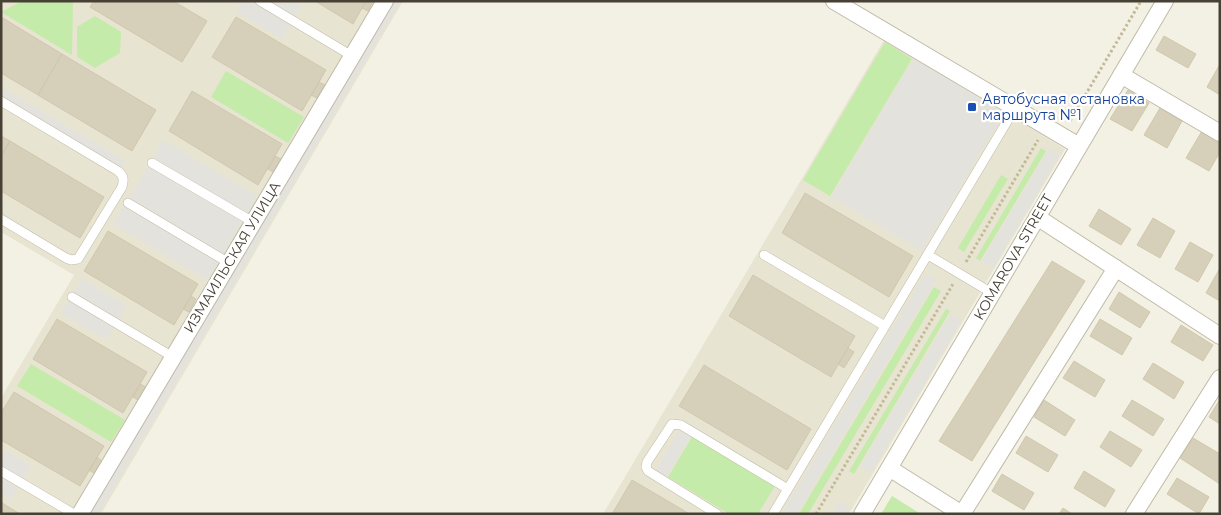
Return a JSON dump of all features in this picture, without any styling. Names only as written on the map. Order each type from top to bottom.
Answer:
[{"type":"street","name":"ИЗМАИЛЬСКАЯ УЛИЦА","points":[[80,514],[385,1]]},
{"type":"street","points":[[834,1],[1079,146]]},
{"type":"street","name":"KOMAROVA STREET","points":[[862,514],[1165,1]]},
{"type":"street","points":[[1121,75],[1220,133]]},
{"type":"street","points":[[1037,217],[1220,336]]},
{"type":"street","points":[[889,468],[962,514],[1116,268]]},
{"type":"street","points":[[1134,514],[1220,378]]},
{"type":"lane","points":[[260,1],[352,56]]},
{"type":"lane","points":[[1,101],[118,170],[124,180],[122,187],[78,259],[66,258],[1,219]]},
{"type":"lane","points":[[773,514],[1015,108]]},
{"type":"lane","points":[[152,163],[253,222]]},
{"type":"lane","points":[[128,203],[229,263]]},
{"type":"lane","points":[[928,254],[992,293]]},
{"type":"lane","points":[[764,255],[885,326]]},
{"type":"lane","points":[[72,297],[173,357]]},
{"type":"lane","points":[[717,514],[648,472],[646,467],[648,462],[672,424],[681,425],[788,489]]},
{"type":"lane","points":[[1,470],[74,514]]},
{"type":"path","points":[[1066,126],[1142,1]]},
{"type":"path","points":[[964,265],[1041,136]]},
{"type":"path","points":[[816,514],[955,281]]},
{"type":"shaded area","points":[[1,1],[403,1],[101,514],[1,514],[1,398],[74,275],[1,232]]},
{"type":"shaded area","points":[[243,1],[297,1],[302,4],[282,39],[236,12]]},
{"type":"shaded area","points":[[392,1],[401,1],[98,514],[89,514]]},
{"type":"shaded area","points":[[884,40],[1065,149],[849,514],[603,514]]},
{"type":"shaded area","points":[[913,59],[1004,113],[922,251],[831,197]]},
{"type":"shaded area","points":[[1,87],[126,161],[122,168],[1,97]]},
{"type":"shaded area","points":[[163,140],[257,196],[207,280],[113,224]]},
{"type":"shaded area","points":[[1049,148],[1060,155],[993,268],[982,261]]},
{"type":"shaded area","points":[[925,274],[936,280],[797,514],[782,514]]},
{"type":"shaded area","points":[[82,279],[127,306],[107,340],[61,313]]},
{"type":"shaded area","points":[[951,314],[962,320],[871,473],[860,466]]},
{"type":"shaded area","points":[[680,429],[691,436],[667,477],[656,470]]},
{"type":"shaded area","points":[[1,448],[31,466],[11,500],[1,494]]},
{"type":"shaded area","points":[[839,501],[850,508],[847,514],[831,514]]},
{"type":"green space","points":[[22,1],[70,1],[73,3],[72,55],[1,12]]},
{"type":"green space","points":[[95,16],[121,32],[120,53],[95,68],[77,57],[77,27]]},
{"type":"green space","points":[[885,42],[912,59],[830,196],[803,180]]},
{"type":"green space","points":[[226,71],[304,117],[288,143],[211,97]]},
{"type":"green space","points":[[1041,148],[1046,151],[980,261],[976,258]]},
{"type":"green space","points":[[1001,175],[1008,179],[964,252],[958,248]]},
{"type":"green space","points":[[934,287],[941,291],[808,514],[799,514]]},
{"type":"green space","points":[[946,309],[950,311],[854,474],[849,471]]},
{"type":"green space","points":[[31,364],[125,420],[111,442],[17,386]]},
{"type":"green space","points":[[692,437],[775,486],[758,514],[729,514],[668,477]]},
{"type":"green space","points":[[892,496],[921,514],[881,514]]},
{"type":"building","points":[[94,1],[173,1],[207,21],[182,62],[90,7]]},
{"type":"building","points":[[315,1],[366,1],[353,24]]},
{"type":"building","points":[[366,1],[373,1],[368,11],[362,8]]},
{"type":"building","points":[[1,17],[62,54],[38,95],[1,73]]},
{"type":"building","points":[[236,17],[326,70],[302,111],[212,57]]},
{"type":"building","points":[[1164,36],[1196,54],[1188,68],[1156,50]]},
{"type":"building","points":[[62,54],[156,110],[132,151],[38,95]]},
{"type":"building","points":[[1220,64],[1220,95],[1207,87]]},
{"type":"building","points":[[319,82],[325,85],[317,98],[311,95]]},
{"type":"building","points":[[1128,90],[1149,103],[1132,131],[1110,119]]},
{"type":"building","points":[[192,91],[282,144],[258,185],[169,131]]},
{"type":"building","points":[[1160,108],[1182,121],[1167,148],[1144,135]]},
{"type":"building","points":[[1202,131],[1220,142],[1220,152],[1209,171],[1186,158]]},
{"type":"building","points":[[1,136],[10,141],[1,157]]},
{"type":"building","points":[[10,141],[104,197],[80,238],[1,191],[1,157]]},
{"type":"building","points":[[275,156],[281,159],[273,172],[268,169]]},
{"type":"building","points":[[805,193],[913,256],[889,297],[782,233]]},
{"type":"building","points":[[1099,209],[1131,229],[1121,245],[1089,226]]},
{"type":"building","points":[[1153,218],[1175,231],[1160,258],[1137,245]]},
{"type":"building","points":[[108,231],[198,284],[174,325],[84,271]]},
{"type":"building","points":[[1190,242],[1213,255],[1198,282],[1175,269]]},
{"type":"building","points":[[1052,261],[1085,281],[972,461],[939,441]]},
{"type":"building","points":[[1220,268],[1220,301],[1206,293]]},
{"type":"building","points":[[753,275],[855,336],[831,377],[729,316]]},
{"type":"building","points":[[1119,292],[1150,312],[1140,328],[1109,309]]},
{"type":"building","points":[[191,296],[196,299],[189,312],[183,309]]},
{"type":"building","points":[[57,319],[147,372],[123,413],[33,359]]},
{"type":"building","points":[[1100,319],[1132,338],[1122,355],[1090,336]]},
{"type":"building","points":[[1181,325],[1213,345],[1203,361],[1171,342]]},
{"type":"building","points":[[848,348],[854,352],[844,368],[838,364]]},
{"type":"building","points":[[1074,361],[1105,380],[1095,397],[1063,378]]},
{"type":"building","points":[[1153,363],[1184,382],[1174,399],[1143,379]]},
{"type":"building","points":[[704,365],[811,429],[787,470],[679,406]]},
{"type":"building","points":[[140,384],[146,387],[138,400],[133,397]]},
{"type":"building","points":[[14,392],[104,446],[80,486],[1,440],[1,413]]},
{"type":"building","points":[[1044,400],[1075,420],[1065,436],[1034,417]]},
{"type":"building","points":[[1132,400],[1164,419],[1153,436],[1122,416]]},
{"type":"building","points":[[1220,401],[1220,424],[1209,417]]},
{"type":"building","points":[[1110,431],[1142,450],[1131,467],[1100,447]]},
{"type":"building","points":[[1026,436],[1058,455],[1048,472],[1016,453]]},
{"type":"building","points":[[1193,438],[1220,454],[1220,484],[1180,458]]},
{"type":"building","points":[[97,457],[102,461],[95,474],[89,470]]},
{"type":"building","points":[[1084,471],[1115,490],[1105,507],[1074,488]]},
{"type":"building","points":[[1002,474],[1034,493],[1024,510],[992,491]]},
{"type":"building","points":[[1177,478],[1209,497],[1199,514],[1167,494]]},
{"type":"building","points":[[632,480],[683,510],[689,514],[612,514]]},
{"type":"building","points":[[1,502],[7,506],[20,514],[1,514]]},
{"type":"building","points":[[1063,508],[1072,514],[1059,514]]},
{"type":"place","name":"Автобусная остановка маршрута №1","points":[[972,107]]}]
